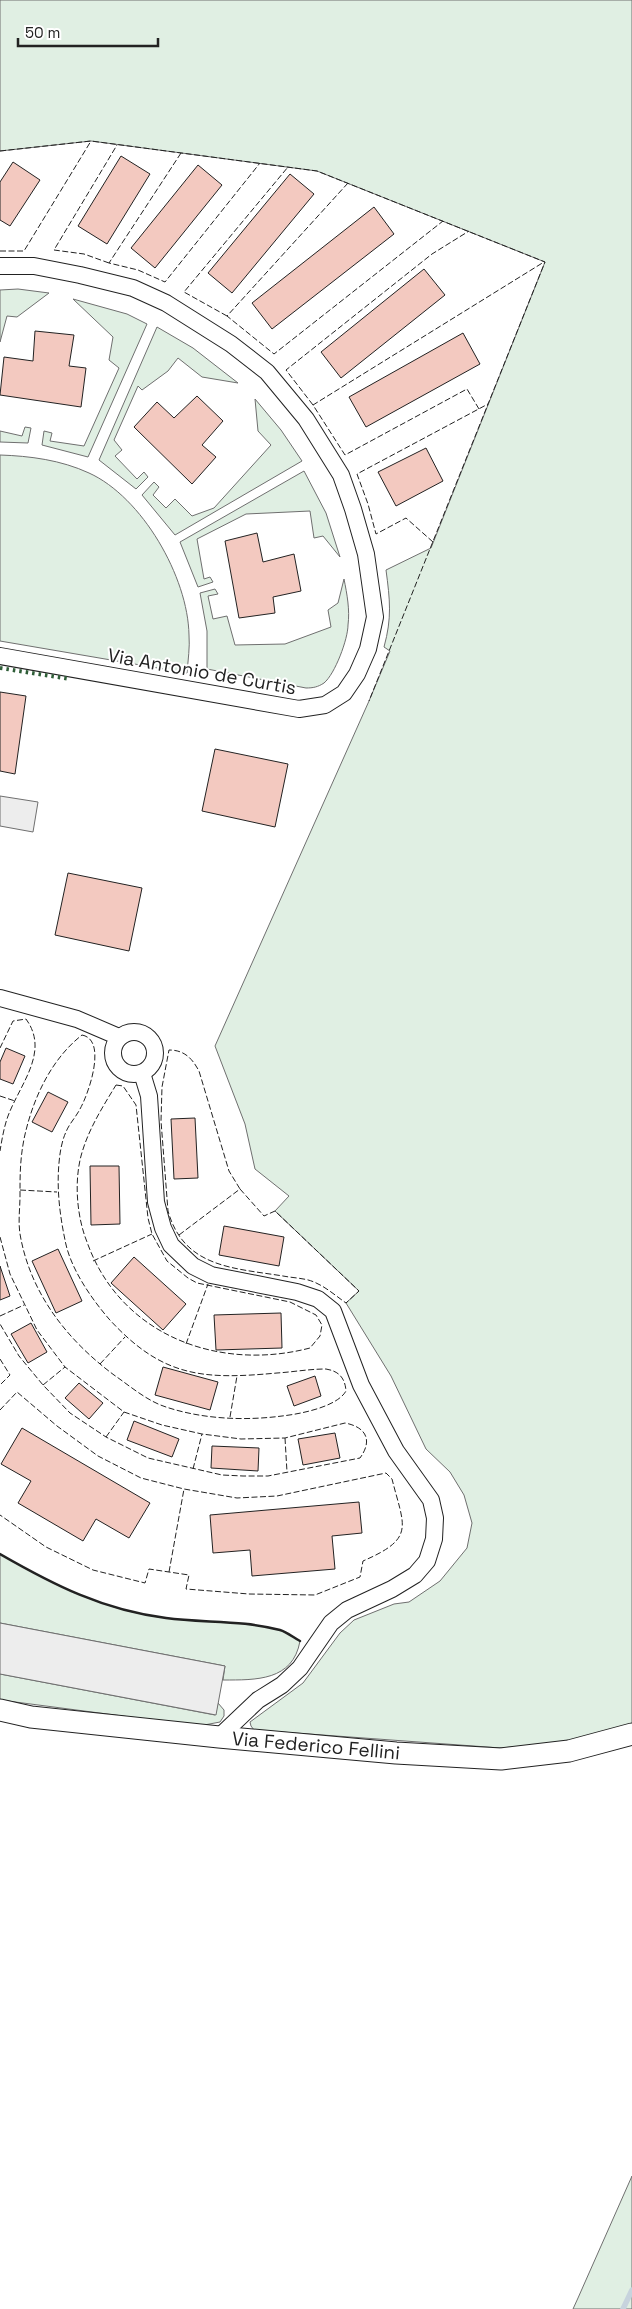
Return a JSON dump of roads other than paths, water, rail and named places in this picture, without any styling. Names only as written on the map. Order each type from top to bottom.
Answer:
[{"type":"street","name":"Via Antonio de Curtis","points":[[0,266],[34,266],[133,288],[185,313],[231,344],[267,372],[306,419],[341,475],[366,554],[375,617],[368,649],[357,674],[344,693],[325,706],[299,709],[0,656]]},
{"type":"street","points":[[0,998],[77,1019],[119,1038]]},
{"type":"street","points":[[130,1032],[136,1032],[142,1033],[151,1040],[154,1046],[155,1059],[152,1065],[142,1073],[123,1072],[115,1062],[113,1049],[119,1038],[130,1032]]},
{"type":"street","points":[[142,1073],[149,1096],[156,1202],[163,1228],[171,1245],[193,1266],[211,1274],[297,1292],[318,1300],[333,1311],[361,1385],[396,1451],[431,1500],[436,1518],[434,1539],[427,1561],[415,1575],[392,1589],[347,1610],[331,1624],[300,1668],[282,1685],[258,1700],[219,1737]]},
{"type":"street","name":"Via Federico Fellini","points":[[0,1710],[31,1717],[219,1737],[501,1759],[568,1751],[632,1734]]},
{"type":"waterway","points":[[623,2309],[632,2290]]}]
